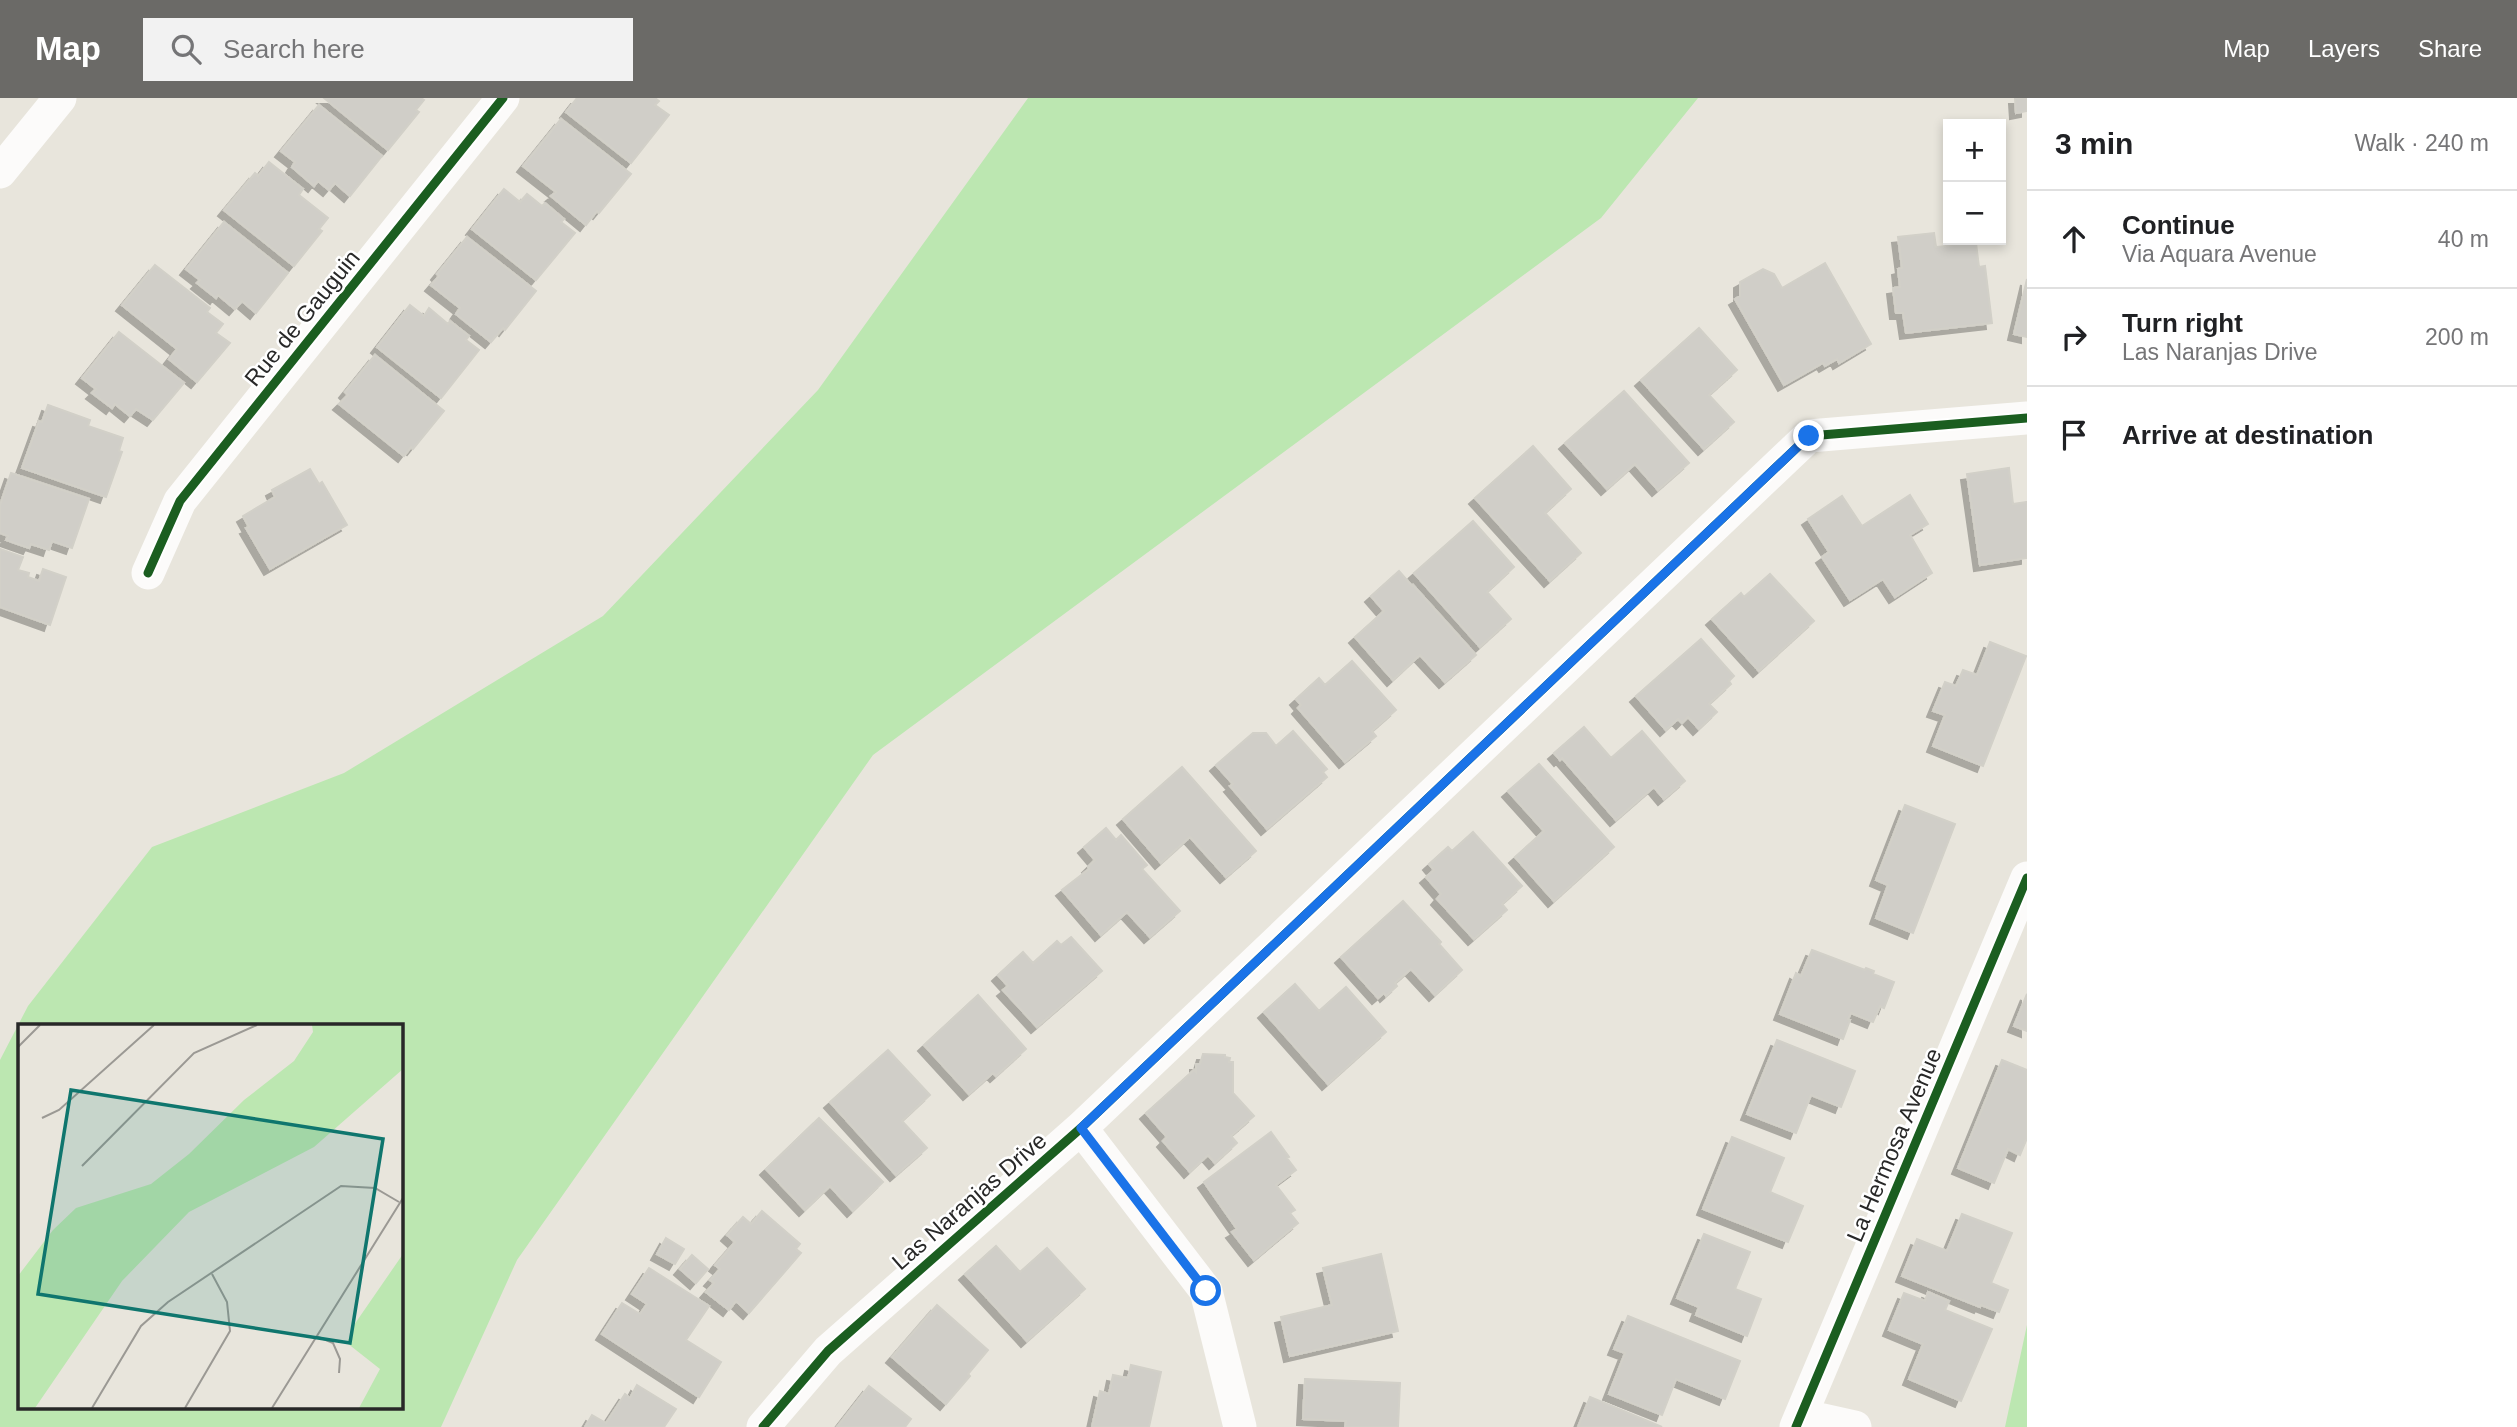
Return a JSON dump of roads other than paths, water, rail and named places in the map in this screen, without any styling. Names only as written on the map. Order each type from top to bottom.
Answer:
[{"type":"street","points":[[0,172],[60,98]]},
{"type":"street","name":"Rue de Gauguin","points":[[148,573],[180,500],[503,98]]},
{"type":"street","name":"Las Naranjas Drive","points":[[764,1427],[828,1350],[1081,1128],[1809,436],[2027,418]]},
{"type":"street","name":"La Hermosa Avenue","points":[[1798,1421],[2027,878]]},
{"type":"street","points":[[1081,1128],[1206,1291],[1240,1427]]},
{"type":"street","points":[[1798,1421],[1855,1427]]}]
